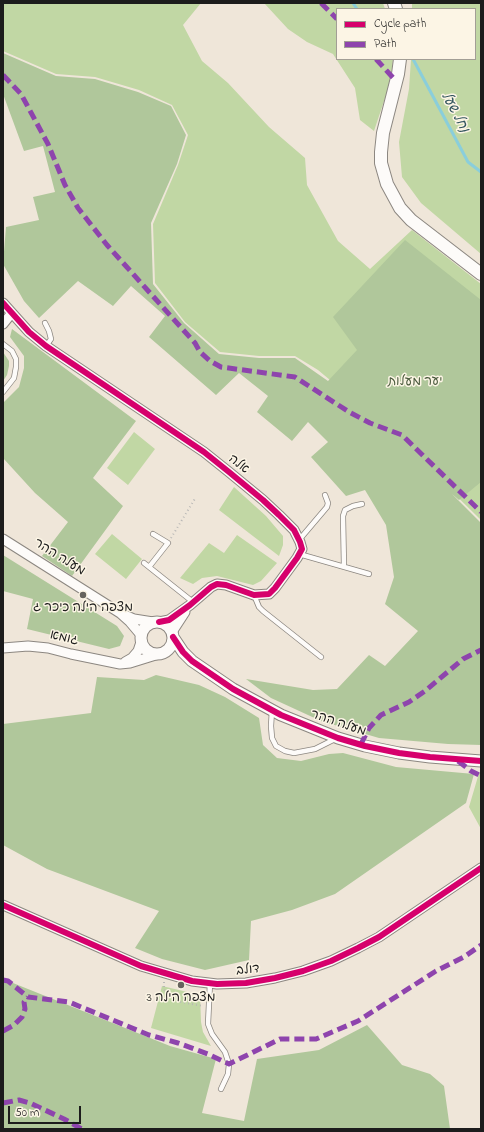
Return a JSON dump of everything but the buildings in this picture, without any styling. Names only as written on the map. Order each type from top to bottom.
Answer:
[{"type":"main road","points":[[400,60],[398,74],[383,133],[381,152],[381,163],[387,184],[400,208],[411,220],[481,274]]},
{"type":"street","name":"אלה","points":[[3,303],[29,332],[46,346],[204,452],[263,500],[294,530],[299,540]]},
{"type":"street","points":[[3,324],[12,314]]},
{"type":"street","name":"מעלה ההר","points":[[3,539],[120,613],[134,619],[156,622]]},
{"type":"street","points":[[120,664],[132,658],[138,651],[143,630],[146,626],[156,622],[169,620],[217,584],[254,595],[270,594],[302,549],[299,540]]},
{"type":"street","points":[[120,664],[130,663],[162,653],[169,649],[172,643],[172,634],[192,604]]},
{"type":"street","name":"מעלה ההר","points":[[120,613],[130,622],[141,639]]},
{"type":"street","points":[[156,622],[164,624],[172,634]]},
{"type":"street","name":"מעלה ההר","points":[[172,634],[192,661],[233,689],[281,715],[338,738],[365,746],[399,753],[457,760],[481,761]]},
{"type":"street","points":[[141,639],[144,647],[148,651],[153,653],[162,653]]},
{"type":"street","name":"גומא","points":[[3,648],[28,646],[48,648],[120,664]]},
{"type":"street","name":"מעלה ההר","points":[[162,653],[184,658],[201,667]]},
{"type":"street","name":"דולב","points":[[3,904],[141,966],[192,981],[210,983],[246,983],[275,978],[331,962],[379,937],[481,868]]},
{"type":"lane","points":[[45,323],[51,339],[46,346]]},
{"type":"lane","points":[[3,344],[12,351],[16,359],[16,367],[14,378],[3,392]]},
{"type":"lane","points":[[299,540],[327,508],[328,503],[326,495]]},
{"type":"lane","points":[[344,567],[343,516],[345,510],[362,504]]},
{"type":"lane","points":[[149,567],[168,543],[153,534]]},
{"type":"lane","points":[[299,554],[369,574]]},
{"type":"lane","points":[[144,563],[192,604]]},
{"type":"lane","points":[[254,595],[259,607],[263,611],[321,657]]},
{"type":"lane","points":[[272,710],[272,738],[276,746],[285,751],[294,753],[316,749],[338,738]]},
{"type":"lane","points":[[210,983],[208,1024],[212,1034],[225,1052],[229,1064],[228,1074],[221,1089]]},
{"type":"path","points":[[168,543],[196,496]]},
{"type":"path","points":[[166,974],[164,990],[185,1003],[208,1007]]},
{"type":"green space","name":"יער מעלות","points":[[3,3],[201,3],[183,25],[202,61],[228,83],[269,127],[305,158],[307,185],[338,241],[370,269],[412,230],[481,284],[481,520],[384,425],[318,370],[295,356],[259,356],[220,352],[185,322],[155,283],[153,224],[178,165],[188,135],[172,105],[139,90],[95,77],[56,74],[3,51]]},
{"type":"green space","points":[[264,3],[383,3],[385,8],[336,8],[336,59],[333,54],[307,42],[288,29]]},
{"type":"green space","points":[[412,3],[481,3],[481,254],[421,203],[402,177],[399,142],[409,89],[411,60],[476,60],[476,8],[412,8]]},
{"type":"green space","name":"יער מעלות","points":[[3,53],[56,76],[95,79],[138,92],[171,106],[186,135],[177,164],[151,223],[153,284],[184,323],[219,354],[259,358],[295,358],[328,381],[357,350],[333,317],[405,240],[481,300],[481,482],[459,500],[452,494],[481,523],[481,745],[448,744],[379,738],[321,721],[271,698],[246,679],[313,690],[337,689],[369,655],[385,666],[418,631],[385,604],[394,577],[386,525],[365,490],[346,496],[311,457],[328,442],[308,422],[292,441],[257,412],[268,396],[239,373],[216,395],[149,337],[165,316],[131,286],[113,306],[78,281],[39,318],[24,301],[3,264],[6,227],[39,220],[33,197],[55,192],[43,146],[24,151],[3,94]]},
{"type":"green space","points":[[337,60],[393,60],[390,83],[374,131],[360,120],[355,88]]},
{"type":"green space","points":[[12,329],[136,421],[93,478],[123,506],[72,576],[42,556],[68,522],[35,493],[3,458],[3,403],[19,387],[24,368],[24,356],[10,337]]},
{"type":"green space","points":[[3,352],[9,361],[9,366],[7,375],[3,381]]},
{"type":"green space","points":[[134,432],[155,449],[128,485],[107,468]]},
{"type":"green space","points":[[234,487],[266,516],[283,536],[283,545],[279,556],[219,510]]},
{"type":"green space","points":[[112,534],[142,559],[126,579],[95,554]]},
{"type":"green space","points":[[237,535],[277,563],[261,581],[253,585],[217,576],[202,578],[193,584],[180,578],[209,543],[224,553]]},
{"type":"green space","points":[[3,555],[117,626],[124,636],[120,646],[109,649],[27,629],[33,599],[3,591]]},
{"type":"green space","points":[[156,675],[199,685],[225,697],[259,718],[263,745],[277,758],[301,761],[329,754],[343,753],[396,767],[474,774],[466,803],[335,894],[292,910],[251,921],[249,960],[205,970],[162,959],[135,948],[159,911],[47,869],[3,845],[3,724],[91,713],[97,677],[144,680]]},
{"type":"green space","points":[[479,773],[481,773],[481,829],[469,807]]},
{"type":"green space","points":[[3,979],[170,1046],[216,1059],[202,1113],[244,1121],[257,1059],[319,1050],[367,1025],[402,1065],[430,1074],[444,1086],[450,1129],[3,1129]]},
{"type":"green space","points":[[162,986],[200,995],[203,1032],[211,1046],[151,1028]]},
{"type":"waterway","name":"נחל שעל","points":[[353,3],[356,8]]},
{"type":"waterway","name":"נחל שעל","points":[[414,60],[468,162],[481,172]]},
{"type":"marked path","points":[[321,3],[336,18]]},
{"type":"marked path","points":[[377,60],[396,81]]},
{"type":"marked path","points":[[3,75],[21,94],[48,144],[65,185],[78,208],[107,245],[195,343],[200,352],[210,361],[221,367],[295,377],[349,412],[370,423],[402,435],[481,512]]},
{"type":"marked path","points":[[361,744],[369,728],[381,715],[409,702],[425,691],[463,659],[481,650]]},
{"type":"marked path","points":[[458,761],[471,771],[481,776]]},
{"type":"marked path","points":[[3,980],[8,981],[28,997],[69,1002],[149,1035],[178,1043],[208,1054],[229,1064],[280,1039],[316,1039],[358,1021],[436,971],[464,957],[481,945]]},
{"type":"marked path","points":[[3,1031],[14,1025],[22,1017],[25,1009],[24,1002],[28,997]]},
{"type":"marked path","points":[[3,1103],[19,1100],[30,1103],[82,1129]]},
{"type":"cycle path","points":[[3,303],[29,332],[46,346],[204,452],[229,472],[279,515],[294,530],[300,542],[302,549],[297,558],[269,594],[254,595],[226,585],[217,584],[169,620],[159,622]]},
{"type":"cycle path","points":[[173,637],[183,652],[192,661],[233,689],[281,715],[338,738],[365,746],[399,753],[481,761]]},
{"type":"cycle path","points":[[3,905],[141,966],[192,981],[217,984],[246,983],[303,971],[331,961],[358,948],[379,937],[481,868]]},
{"type":"place","name":"מצפה הילה כיכר ג","points":[[83,595]]},
{"type":"place","name":"מצפה הילה 3","points":[[181,985]]}]
